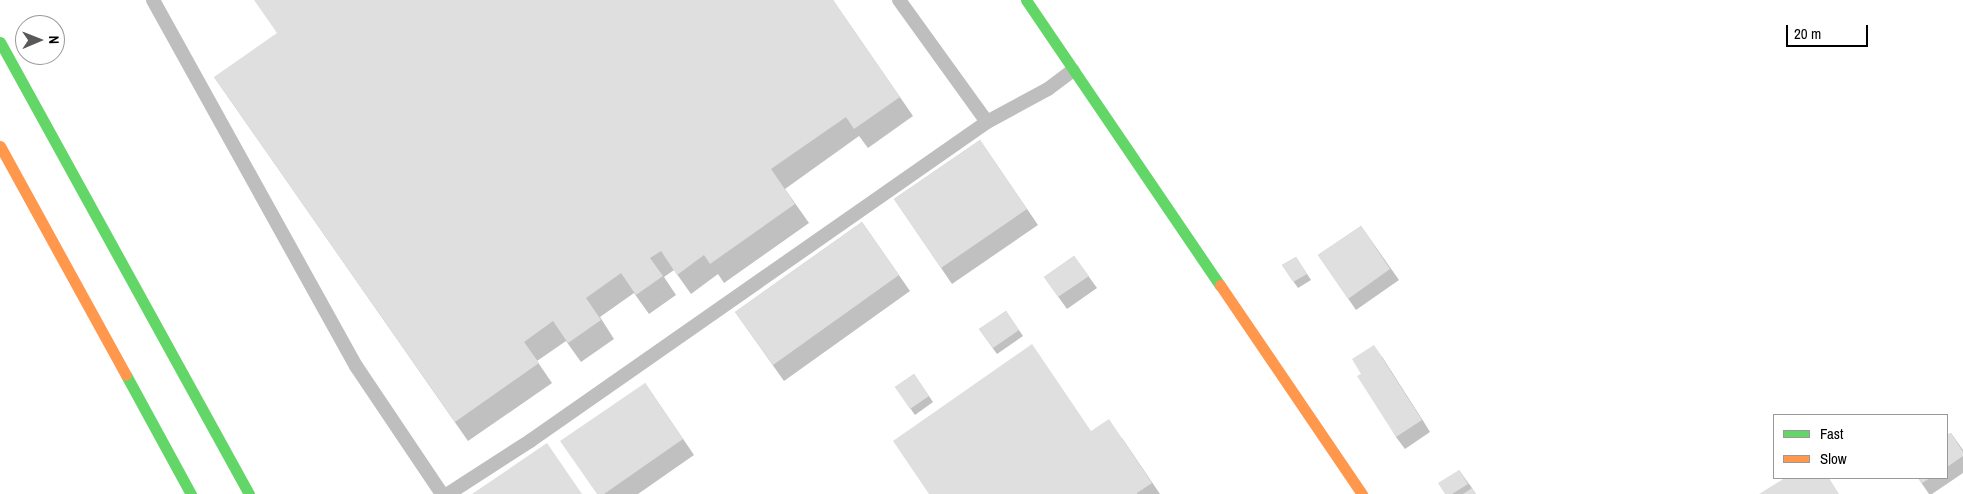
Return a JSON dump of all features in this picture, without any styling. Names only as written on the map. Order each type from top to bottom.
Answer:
[{"type":"main road","points":[[1026,0],[1362,494]]},
{"type":"main road","points":[[0,42],[249,494]]},
{"type":"main road","points":[[0,146],[190,494]]},
{"type":"lane","points":[[153,0],[356,366],[442,494]]},
{"type":"lane","points":[[899,0],[986,122]]},
{"type":"lane","points":[[448,494],[530,441],[986,122],[1048,89],[1073,70]]},
{"type":"building","points":[[254,0],[833,0],[900,97],[854,129],[846,117],[771,169],[795,204],[710,264],[704,255],[677,275],[661,251],[650,258],[663,276],[636,295],[621,273],[586,298],[601,320],[568,343],[553,321],[524,342],[539,363],[455,422],[214,77],[277,33]]},
{"type":"building","points":[[980,140],[1027,209],[941,268],[894,199]]},
{"type":"building","points":[[862,222],[899,275],[773,365],[735,312]]},
{"type":"building","points":[[1361,226],[1390,269],[1348,299],[1318,255]]},
{"type":"building","points":[[1074,256],[1089,276],[1058,297],[1044,277]]},
{"type":"building","points":[[1296,257],[1307,274],[1293,282],[1282,265]]},
{"type":"building","points":[[1006,311],[1019,330],[993,348],[979,329]]},
{"type":"building","points":[[1032,344],[1091,431],[1109,419],[1152,483],[1137,494],[929,494],[893,441]]},
{"type":"building","points":[[1374,345],[1422,420],[1396,437],[1357,376],[1361,374],[1352,359]]},
{"type":"building","points":[[914,374],[929,396],[910,409],[895,387]]},
{"type":"building","points":[[645,383],[683,439],[604,494],[597,494],[560,441]]},
{"type":"building","points":[[1951,433],[1963,452],[1963,456],[1948,466],[1948,434]]},
{"type":"building","points":[[547,443],[582,494],[472,494]]},
{"type":"building","points":[[1459,470],[1468,484],[1452,494],[1445,494],[1438,483]]},
{"type":"building","points":[[1783,479],[1830,479],[1839,494],[1759,494]]},
{"type":"building","points":[[1919,479],[1928,479],[1922,483]]},
{"type":"building","points":[[1472,488],[1476,494],[1463,494]]},
{"type":"traffic: fast","points":[[1026,0],[1220,285]]},
{"type":"traffic: fast","points":[[0,42],[249,494]]},
{"type":"traffic: fast","points":[[126,375],[191,494]]},
{"type":"traffic: slow","points":[[0,146],[126,375]]},
{"type":"traffic: slow","points":[[1220,285],[1362,494]]}]
